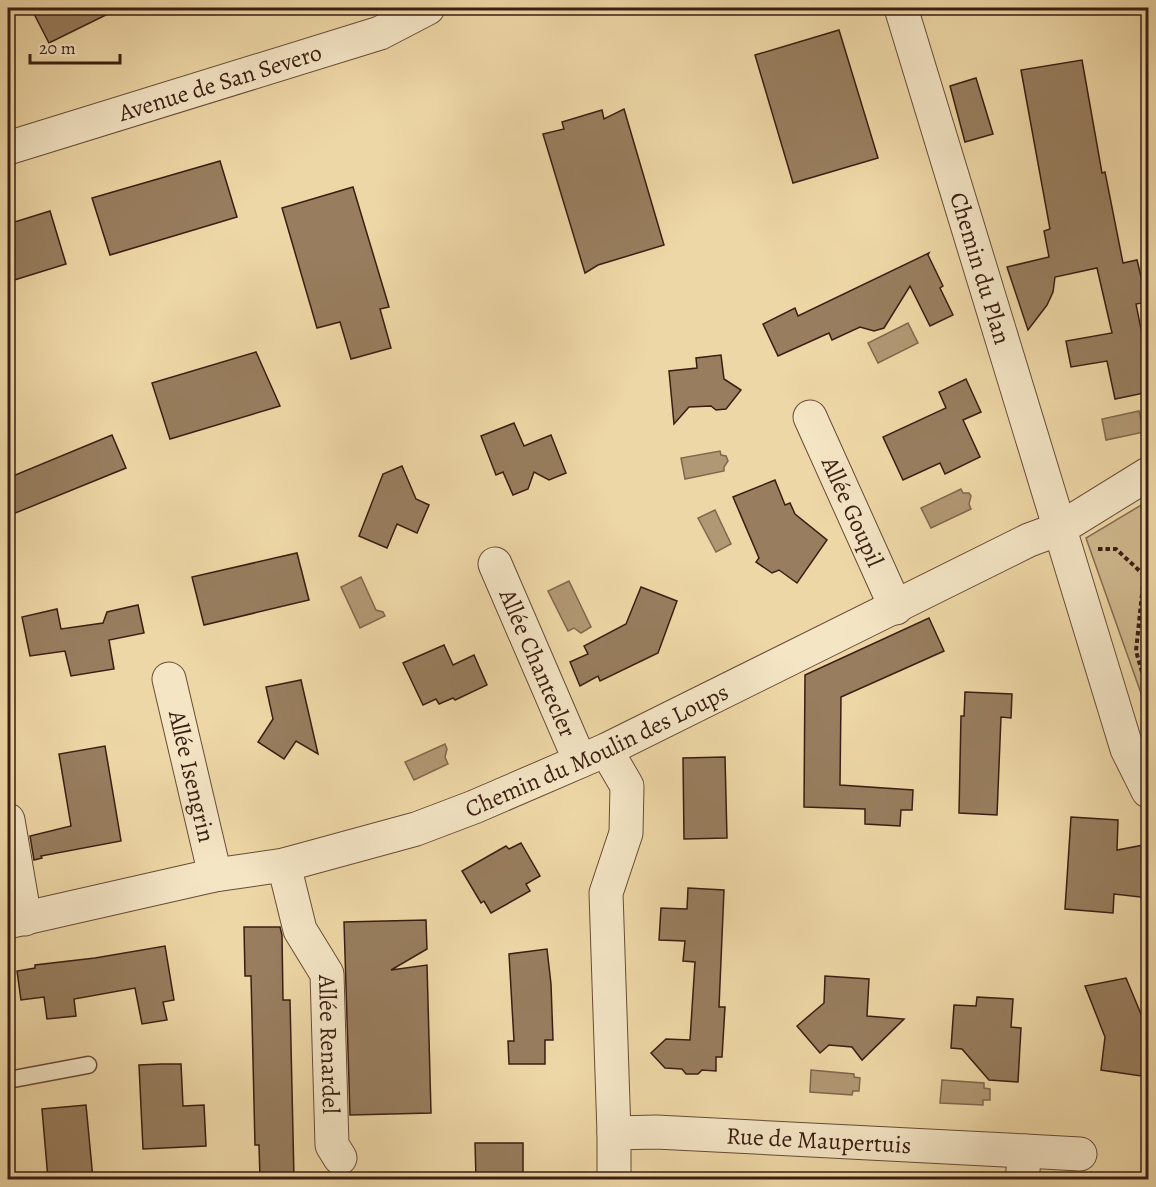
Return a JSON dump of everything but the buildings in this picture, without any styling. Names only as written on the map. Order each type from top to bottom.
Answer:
[{"type":"street","name":"Avenue de San Severo","points":[[8,148],[380,33],[428,8]]},
{"type":"street","name":"Chemin du Plan","points":[[901,8],[1127,749],[1149,791]]},
{"type":"street","name":"Allée Goupil","points":[[810,417],[896,608]]},
{"type":"street","name":"Chemin du Moulin des Loups","points":[[16,921],[215,875],[284,865],[416,829],[474,807],[593,755],[896,608],[1029,540],[1063,539],[1149,474]]},
{"type":"street","name":"Allée Chantecler","points":[[495,564],[593,755]]},
{"type":"street","name":"Allée Isengrin","points":[[169,679],[215,875]]},
{"type":"street","points":[[593,755],[627,786],[626,833],[606,894],[614,1179]]},
{"type":"street","points":[[8,820],[16,921]]},
{"type":"street","name":"Allée Renardel","points":[[284,865],[300,930],[327,974],[332,1145],[340,1158]]},
{"type":"street","name":"Rue de Maupertuis","points":[[614,1133],[656,1132],[1023,1165],[1080,1154]]},
{"type":"lane","points":[[8,1080],[88,1065]]},
{"type":"path","points":[[1063,539],[1116,549],[1144,575],[1136,651],[1149,693]]},
{"type":"shaded area","points":[[908,323],[918,343],[878,363],[868,343]]},
{"type":"shaded area","points":[[1139,411],[1144,432],[1106,440],[1102,419]]},
{"type":"shaded area","points":[[720,451],[728,461],[724,471],[685,479],[681,458]]},
{"type":"shaded area","points":[[961,489],[963,493],[969,493],[971,496],[969,504],[971,509],[931,528],[921,508]]},
{"type":"shaded area","points":[[1148,501],[1148,713],[1086,538]]},
{"type":"shaded area","points":[[715,510],[731,544],[716,552],[698,518]]},
{"type":"shaded area","points":[[361,577],[376,610],[383,612],[385,616],[360,628],[341,587]]},
{"type":"shaded area","points":[[569,581],[591,627],[581,633],[574,628],[568,631],[548,591]]},
{"type":"shaded area","points":[[445,744],[447,749],[445,757],[448,764],[414,780],[405,762]]},
{"type":"shaded area","points":[[811,1070],[854,1074],[854,1077],[860,1078],[859,1091],[853,1091],[852,1095],[810,1092]]},
{"type":"shaded area","points":[[942,1080],[984,1083],[984,1088],[990,1089],[990,1100],[983,1100],[983,1105],[940,1103]]}]
